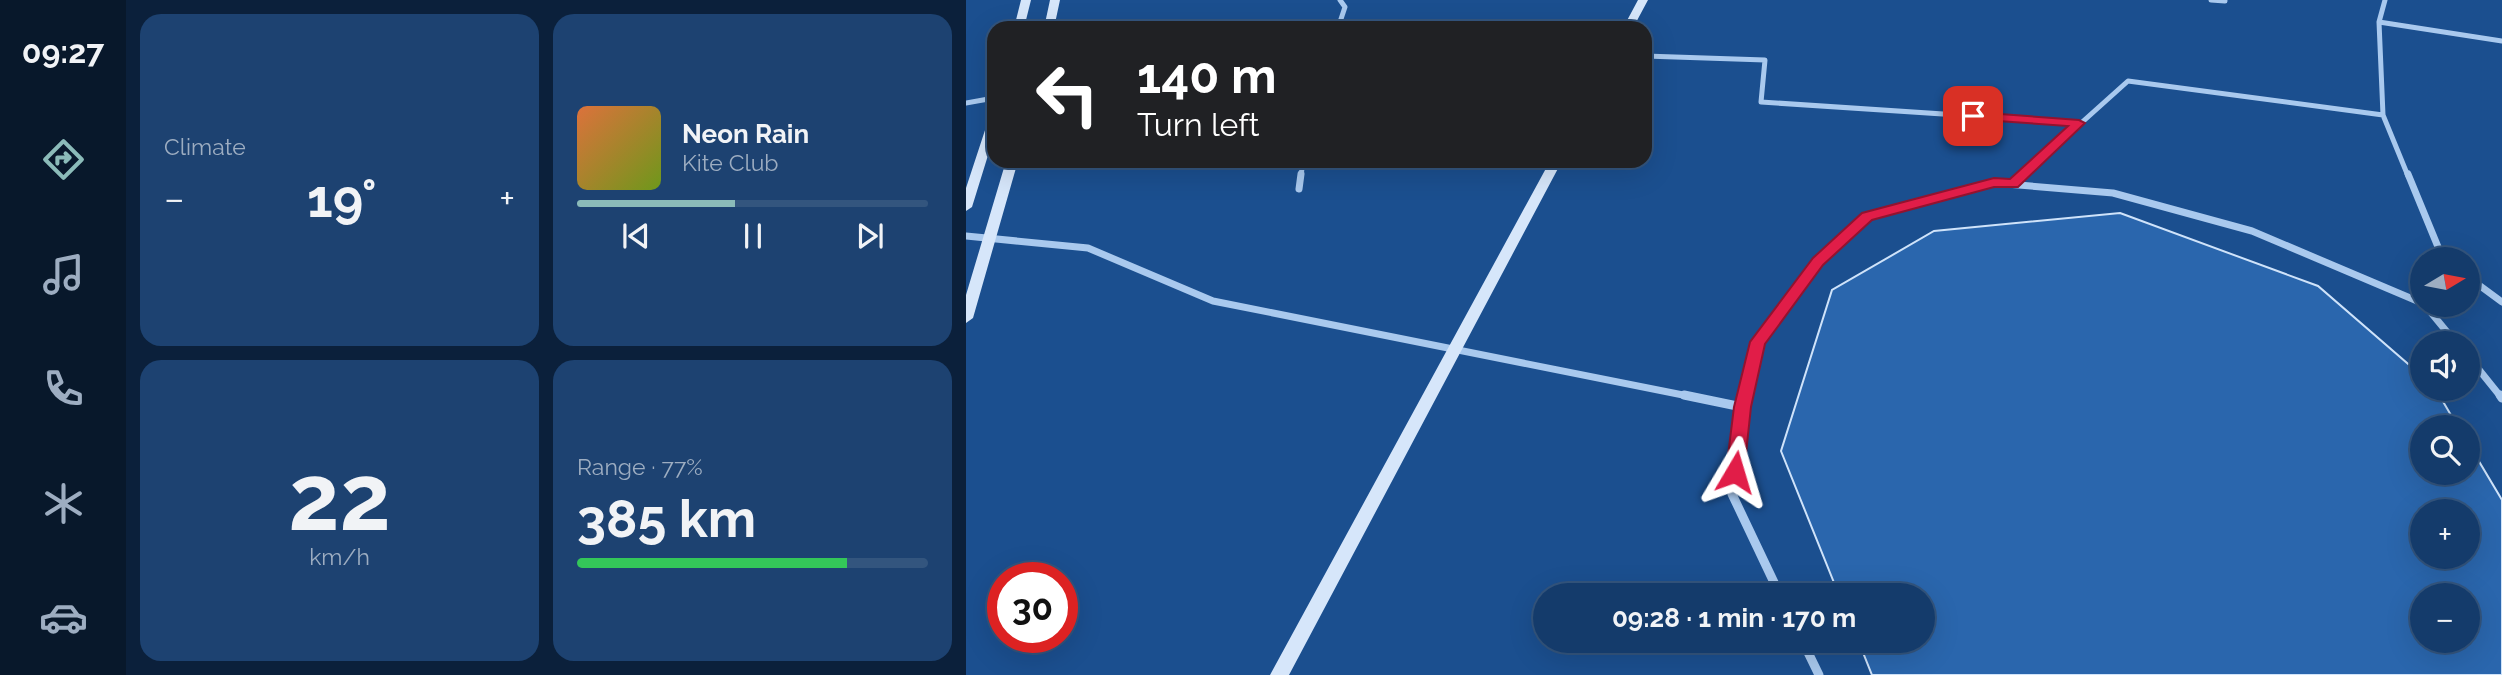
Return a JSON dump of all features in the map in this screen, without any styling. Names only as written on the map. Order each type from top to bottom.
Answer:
[{"type":"street","points":[[1021,21],[1026,0]]},
{"type":"street","points":[[1050,21],[1055,0]]},
{"type":"street","points":[[1340,0],[1345,7],[1340,21]]},
{"type":"street","points":[[1631,21],[1643,0]]},
{"type":"street","points":[[2211,0],[2225,1]]},
{"type":"street","points":[[2385,0],[2379,22],[2384,115],[2438,247]]},
{"type":"street","points":[[2379,22],[2502,41]]},
{"type":"street","points":[[1652,56],[1765,60],[1762,102],[2079,123]]},
{"type":"street","points":[[2013,184],[2128,81],[2384,115]]},
{"type":"street","points":[[966,103],[987,99]]},
{"type":"street","points":[[966,208],[987,140]]},
{"type":"street","points":[[966,318],[1010,168]]},
{"type":"street","points":[[1299,189],[1302,168]]},
{"type":"street","points":[[1279,675],[1552,168]]},
{"type":"street","points":[[1774,583],[1732,494],[1742,407],[1758,342],[1818,262],[1867,217],[1994,183],[2113,193],[2252,231],[2410,298]]},
{"type":"street","points":[[966,236],[1088,248],[1213,301],[1742,407]]},
{"type":"street","points":[[2480,286],[2502,302]]},
{"type":"street","points":[[2434,317],[2446,331]]},
{"type":"street","points":[[2480,371],[2502,398]]},
{"type":"street","points":[[1808,653],[1819,675]]},
{"type":"building","points":[[2120,213],[2318,286],[2410,366],[2410,401],[2443,401],[2451,415],[2410,415],[2410,485],[2480,485],[2480,463],[2502,500],[2502,675],[1872,675],[1863,653],[1935,653],[1935,583],[1834,583],[1781,451],[1832,290],[1934,231]]},
{"type":"route","points":[[1735,472],[1742,407],[1758,342],[1818,262],[1867,217],[1994,183],[2013,184],[2079,123],[1973,116]]}]
